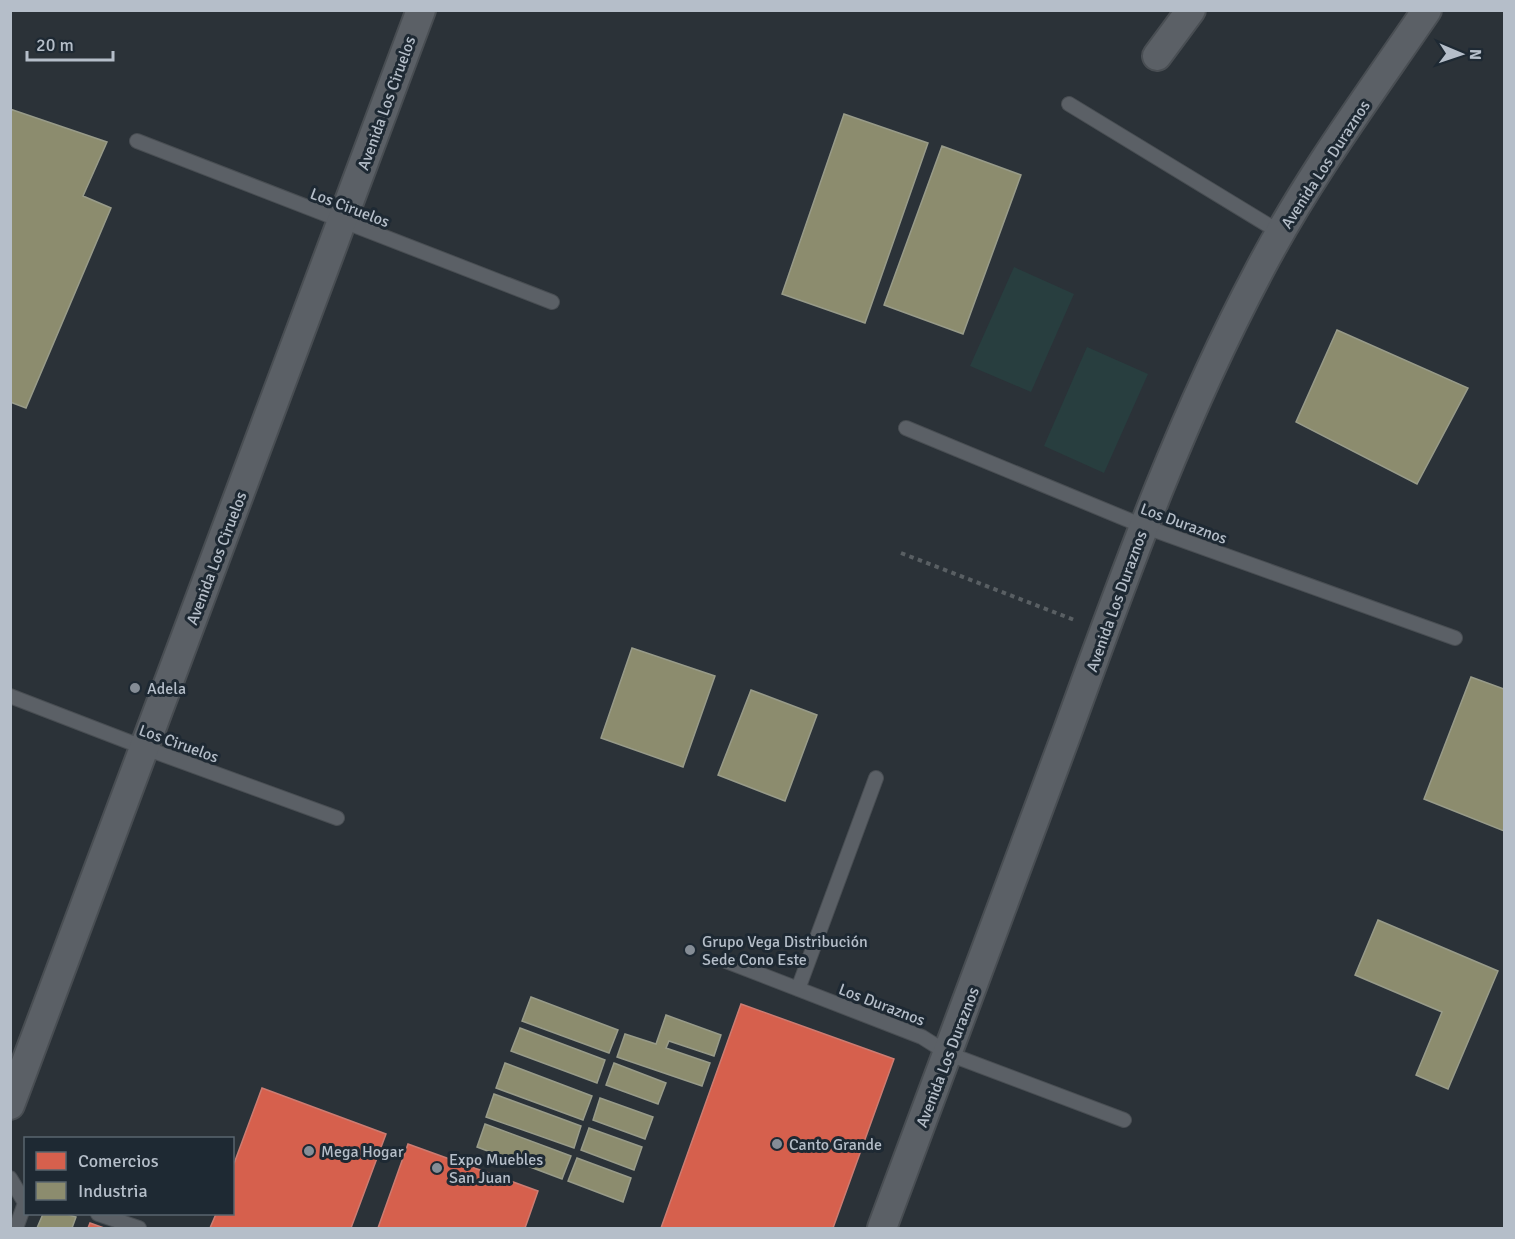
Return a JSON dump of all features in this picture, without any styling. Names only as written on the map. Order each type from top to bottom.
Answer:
[{"type":"street","name":"Avenida Los Ciruelos","points":[[10,1105],[421,10]]},
{"type":"street","points":[[1157,56],[1191,10]]},
{"type":"street","name":"Avenida Los Duraznos","points":[[882,1228],[949,1054],[1143,526],[1205,378],[1260,268],[1281,233],[1333,147],[1427,10]]},
{"type":"lane","points":[[1069,104],[1281,233]]},
{"type":"lane","name":"Los Ciruelos","points":[[137,141],[552,302]]},
{"type":"lane","name":"Los Duraznos","points":[[906,428],[1143,526],[1455,638]]},
{"type":"lane","name":"Los Ciruelos","points":[[10,696],[338,818]]},
{"type":"lane","points":[[798,989],[876,778]]},
{"type":"lane","name":"Los Duraznos","points":[[726,961],[922,1037],[949,1054],[1124,1120]]},
{"type":"lane","points":[[16,1183],[24,1201]]},
{"type":"lane","points":[[16,1228],[24,1206]]},
{"type":"lane","points":[[101,1215],[139,1228]]},
{"type":"path","points":[[901,553],[1104,631]]},
{"type":"green space","points":[[1014,267],[1074,294],[1031,392],[970,366]]},
{"type":"green space","points":[[1087,347],[1148,374],[1104,473],[1044,446]]},
{"type":"building: Comercios","name":"Canto Grande","points":[[741,1004],[894,1059],[833,1228],[661,1228]]},
{"type":"building: Comercios","name":"Mega Hogar","points":[[262,1088],[386,1134],[351,1228],[210,1228],[216,1215],[234,1215],[234,1164]]},
{"type":"building: Comercios","name":"Expo Muebles San Juan","points":[[408,1144],[538,1191],[525,1228],[378,1228]]},
{"type":"building: Comercios","points":[[90,1223],[104,1228],[88,1228]]},
{"type":"building: Industria","points":[[10,109],[107,142],[83,196],[111,208],[26,408],[10,402]]},
{"type":"building: Industria","points":[[844,114],[928,143],[865,323],[782,294]]},
{"type":"building: Industria","points":[[942,146],[1021,175],[963,334],[884,305]]},
{"type":"building: Industria","points":[[1337,330],[1468,388],[1417,484],[1296,422]]},
{"type":"building: Industria","points":[[632,648],[715,676],[683,767],[601,738]]},
{"type":"building: Industria","points":[[1471,677],[1504,689],[1504,831],[1424,799]]},
{"type":"building: Industria","points":[[751,690],[817,715],[785,801],[718,775]]},
{"type":"building: Industria","points":[[1378,920],[1498,971],[1448,1089],[1416,1075],[1442,1012],[1355,975]]},
{"type":"building: Industria","points":[[531,997],[618,1030],[609,1053],[522,1021]]},
{"type":"building: Industria","points":[[666,1015],[721,1035],[714,1056],[669,1041],[666,1048],[710,1063],[702,1086],[617,1057],[625,1034],[656,1044]]},
{"type":"building: Industria","points":[[520,1028],[605,1060],[597,1083],[511,1051]]},
{"type":"building: Industria","points":[[505,1063],[592,1096],[583,1120],[496,1088]]},
{"type":"building: Industria","points":[[614,1063],[666,1083],[658,1104],[606,1085]]},
{"type":"building: Industria","points":[[494,1094],[581,1126],[574,1148],[486,1117]]},
{"type":"building: Industria","points":[[600,1098],[653,1117],[645,1139],[593,1120]]},
{"type":"building: Industria","points":[[485,1124],[571,1156],[562,1179],[477,1147]]},
{"type":"building: Industria","points":[[589,1128],[642,1147],[634,1170],[581,1150]]},
{"type":"building: Industria","points":[[577,1158],[631,1178],[623,1202],[568,1181]]},
{"type":"building: Industria","points":[[43,1215],[76,1217],[72,1228],[37,1228]]},
{"type":"place","name":"Adela","points":[[135,688]]},
{"type":"place","name":"Grupo Vega Distribución Sede Cono Este","points":[[690,950]]},
{"type":"place","name":"Canto Grande","points":[[777,1144]]},
{"type":"place","name":"Mega Hogar","points":[[309,1151]]},
{"type":"place","name":"Expo Muebles San Juan","points":[[437,1168]]}]
